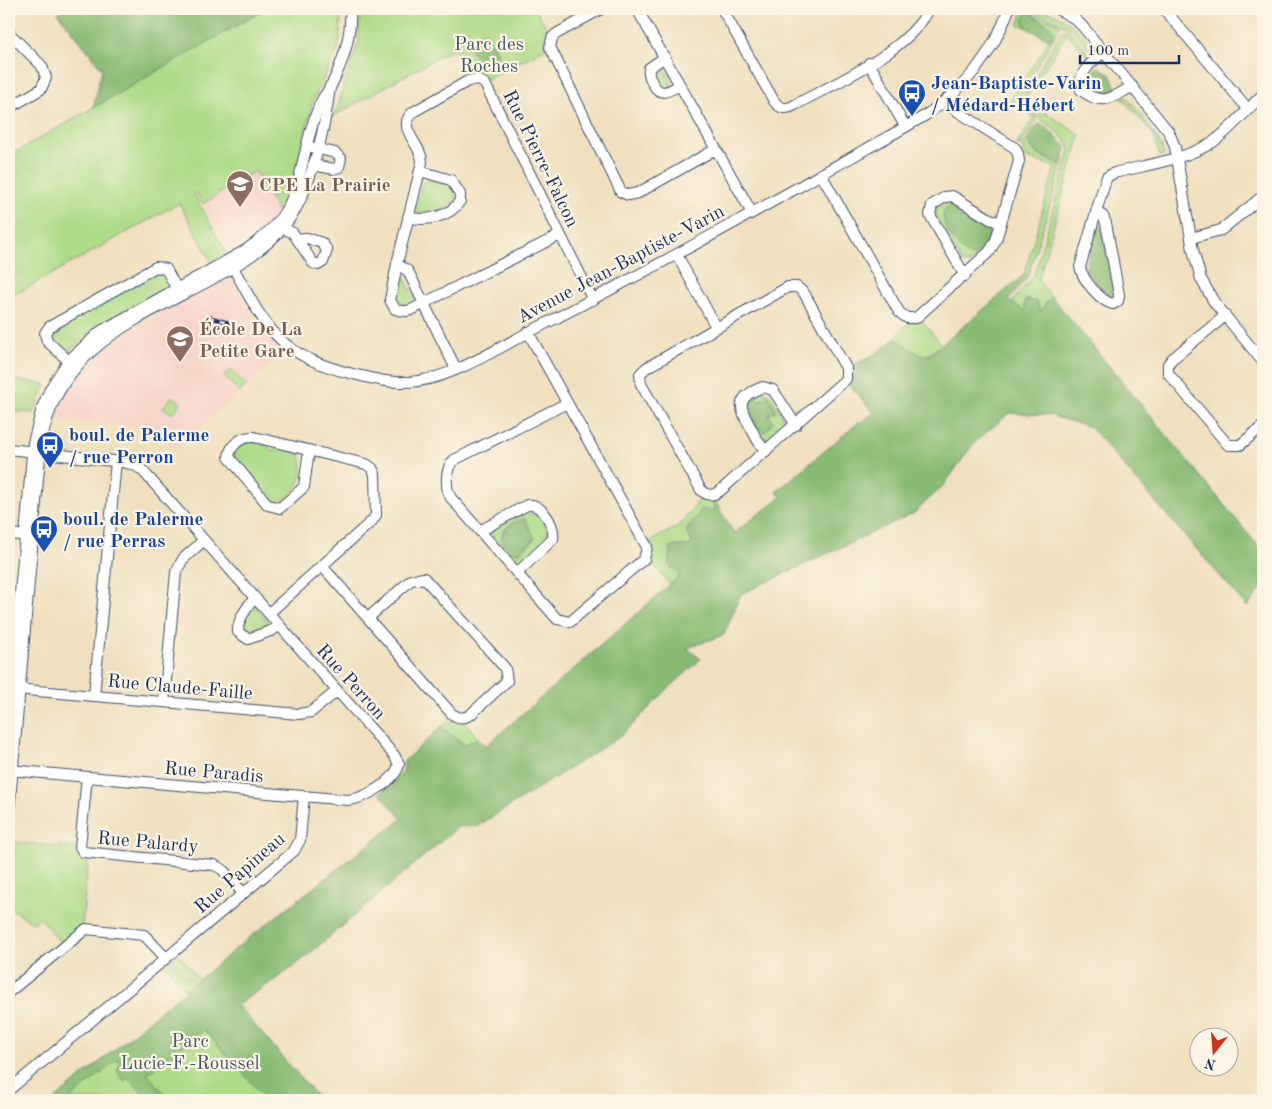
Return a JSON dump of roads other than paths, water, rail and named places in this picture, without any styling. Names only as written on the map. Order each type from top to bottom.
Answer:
[{"type":"street","points":[[279,226],[313,147],[330,86],[347,45],[350,9]]},
{"type":"street","points":[[601,9],[553,36],[550,47],[621,192],[628,195],[638,194],[716,148]]},
{"type":"street","points":[[637,9],[752,213]]},
{"type":"street","points":[[722,9],[774,101],[781,107],[791,107],[869,63],[906,38],[929,9]]},
{"type":"street","name":"Avenue Jean-Baptiste-Varin","points":[[231,264],[271,330],[287,346],[310,361],[335,369],[395,382],[425,380],[456,368],[677,255],[905,126],[946,100],[983,61],[998,35],[1009,9]]},
{"type":"street","points":[[1057,9],[1077,20],[1169,132],[1176,156],[1191,238],[1201,279],[1225,316],[1263,362]]},
{"type":"street","points":[[1164,9],[1248,109]]},
{"type":"street","points":[[1260,9],[1263,13]]},
{"type":"street","points":[[9,33],[42,66],[46,78],[42,88],[9,108]]},
{"type":"street","points":[[1104,52],[1091,63],[1080,80],[1081,90],[1098,100],[1118,95],[1132,86]]},
{"type":"street","points":[[665,57],[649,68],[648,74],[655,88],[659,92],[666,92],[680,85]]},
{"type":"street","points":[[869,63],[905,126]]},
{"type":"street","name":"Rue Pierre-Falcon","points":[[424,303],[416,309],[404,312],[397,310],[391,305],[390,295],[422,156],[407,128],[409,116],[468,81],[480,80],[486,86],[592,300]]},
{"type":"street","points":[[1096,212],[1103,216],[1106,223],[1120,295],[1118,301],[1113,304],[1104,300],[1080,270],[1096,212],[1105,181],[1110,175],[1176,156],[1212,142],[1263,94]]},
{"type":"street","points":[[821,174],[903,317],[912,319],[920,316],[990,251],[1001,223],[1018,161],[1017,151],[954,109],[946,100]]},
{"type":"street","points":[[313,147],[338,154],[341,162],[339,167],[334,169],[313,165]]},
{"type":"street","points":[[9,812],[15,689],[36,453],[51,406],[72,364],[101,331],[231,264],[255,243],[279,226],[304,195],[313,165],[313,147]]},
{"type":"street","points":[[408,217],[428,220],[453,208],[460,201],[460,194],[451,180],[420,171]]},
{"type":"street","points":[[965,276],[930,215],[932,206],[945,197],[952,196],[990,219],[1001,223]]},
{"type":"street","points":[[1191,238],[1221,230],[1263,196]]},
{"type":"street","points":[[279,226],[291,232],[298,240]]},
{"type":"street","points":[[424,303],[560,235]]},
{"type":"street","points":[[677,255],[716,328]]},
{"type":"street","points":[[397,264],[408,271],[456,368]]},
{"type":"street","points":[[72,364],[47,341],[45,335],[49,327],[156,267],[166,269],[179,292]]},
{"type":"street","points":[[788,287],[797,287],[802,291],[848,373],[842,384],[796,425],[720,491],[714,495],[705,493],[701,490],[641,384],[639,377],[646,368],[716,328],[788,287]]},
{"type":"street","points":[[1225,316],[1172,358],[1168,364],[1168,372],[1228,445],[1240,445],[1263,426]]},
{"type":"street","points":[[528,332],[646,544],[647,554],[642,561],[570,622],[557,619],[449,496],[448,472],[450,464],[457,458],[567,403]]},
{"type":"street","points":[[766,451],[741,411],[742,401],[745,396],[763,387],[773,390],[796,425]]},
{"type":"street","points":[[268,613],[374,518],[376,478],[374,471],[366,464],[308,450],[246,437],[232,448],[229,457],[268,504],[280,508],[304,487],[308,450]]},
{"type":"street","name":"Rue Perron","points":[[9,449],[116,461],[134,465],[142,470],[398,761]]},
{"type":"street","points":[[94,696],[116,461]]},
{"type":"street","points":[[480,531],[527,505],[534,505],[541,509],[553,529],[553,539],[517,572]]},
{"type":"street","points":[[9,534],[29,536]]},
{"type":"street","points":[[164,702],[176,572],[183,559],[204,540]]},
{"type":"street","points":[[322,566],[368,618],[456,716],[463,718],[470,715],[507,681],[505,668],[424,578],[411,580],[368,618]]},
{"type":"street","points":[[255,598],[247,605],[237,629],[238,632],[248,639],[273,630],[279,625]]},
{"type":"street","points":[[9,720],[15,689]]},
{"type":"street","name":"Rue Claude-Faille","points":[[15,689],[304,714],[315,710],[337,690]]},
{"type":"street","name":"Rue Paradis","points":[[11,770],[348,800],[363,798],[395,772],[399,767],[398,761]]},
{"type":"street","name":"Rue Palardy","points":[[87,777],[80,847],[83,852],[214,865],[222,869],[244,893]]},
{"type":"street","name":"Rue Papineau","points":[[9,1090],[298,846],[304,796]]},
{"type":"street","points":[[9,992],[86,929],[144,935],[166,958]]},
{"type":"railway","points":[[209,317],[233,324]]},
{"type":"place","name":"Jean-Baptiste-Varin / Médard-Hébert","points":[[912,117]]},
{"type":"place","name":"CPE La Prairie","points":[[240,208]]},
{"type":"place","name":"École De La Petite Gare","points":[[180,363]]},
{"type":"place","name":"boul. de Palerme / rue Perron","points":[[50,469]]},
{"type":"place","name":"boul. de Palerme / rue Perras","points":[[44,553]]},
{"type":"park label","name":"Parc des Roches","points":[[489,54]]},
{"type":"park label","name":"Parc Lucie-F.-Roussel","points":[[190,1051]]}]
